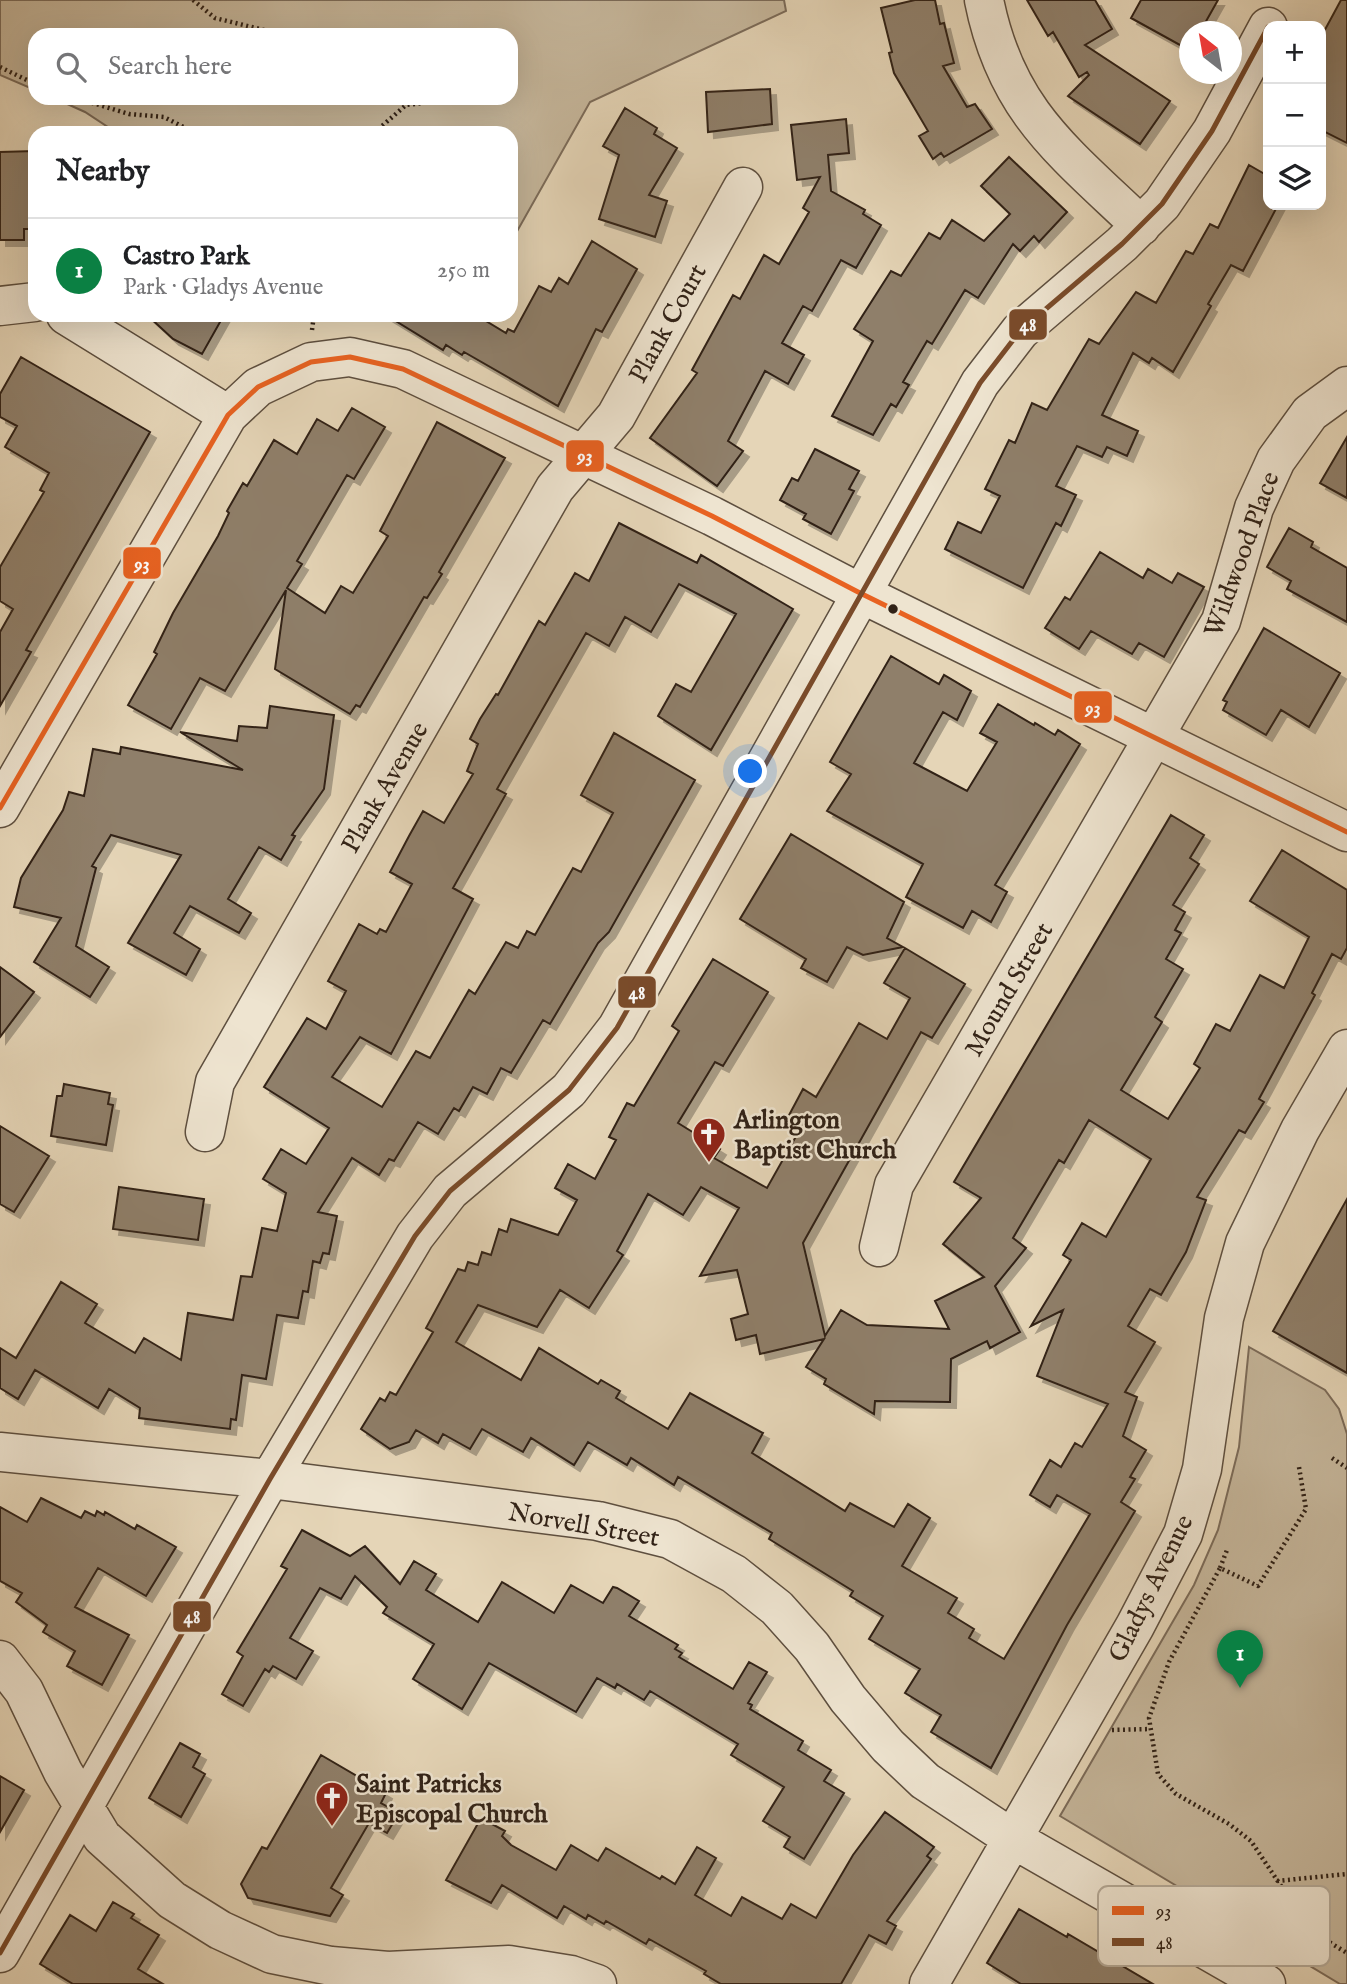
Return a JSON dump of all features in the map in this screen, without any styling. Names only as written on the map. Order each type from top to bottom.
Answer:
[{"type":"street","points":[[984,0],[991,34],[1011,83],[1039,127],[1141,226]]},
{"type":"street","points":[[1271,21],[1283,0]]},
{"type":"street","points":[[0,1953],[270,1479],[415,1236],[450,1191],[569,1090],[617,1028],[980,383],[1012,341],[1075,281],[1141,226],[1185,173],[1263,35]]},
{"type":"street","name":"Plank Court","points":[[585,454],[616,416],[743,187]]},
{"type":"street","points":[[0,306],[28,303]]},
{"type":"street","points":[[77,322],[228,415]]},
{"type":"street","points":[[0,808],[9,769],[228,415],[258,387],[311,362],[350,357],[403,369],[585,454],[860,593],[1347,832]]},
{"type":"street","name":"Wildwood Place","points":[[1155,739],[1222,621],[1254,508],[1276,460],[1310,413],[1347,386]]},
{"type":"street","name":"Plank Avenue","points":[[205,1132],[215,1082],[555,488],[585,454]]},
{"type":"street","name":"Mound Street","points":[[878,1247],[894,1185],[1155,739]]},
{"type":"street","name":"Gladys Avenue","points":[[929,1984],[1135,1626],[1184,1534],[1202,1469],[1224,1318],[1245,1243],[1300,1130],[1347,1049]]},
{"type":"street","name":"Norvell Street","points":[[0,1452],[270,1479],[598,1521],[670,1539],[734,1574],[777,1608],[812,1647],[848,1699],[888,1746],[925,1781],[1013,1839],[1098,1888]]},
{"type":"street","points":[[0,1660],[24,1691],[83,1806],[102,1837],[172,1900],[220,1930],[272,1954],[331,1966],[388,1971],[509,1965],[571,1975],[597,1984]]},
{"type":"street","name":"Norvell Street","points":[[1235,1966],[1266,1984]]},
{"type":"path","points":[[192,0],[215,18],[259,28]]},
{"type":"path","points":[[0,67],[28,80]]},
{"type":"path","points":[[99,105],[129,114],[164,117],[181,126]]},
{"type":"path","points":[[382,126],[406,105]]},
{"type":"path","points":[[1332,1458],[1347,1468]]},
{"type":"path","points":[[1220,1569],[1258,1586],[1306,1509],[1299,1467]]},
{"type":"path","points":[[1227,1550],[1220,1569],[1169,1662],[1149,1718],[1150,1728],[1158,1774],[1176,1794],[1229,1824],[1251,1841],[1280,1886]]},
{"type":"path","points":[[1109,1730],[1150,1728]]},
{"type":"path","points":[[1277,1881],[1347,1874]]},
{"type":"path","points":[[1330,1943],[1347,1954]]},
{"type":"shaded area","points":[[0,0],[784,0],[786,11],[590,102],[518,230],[518,126],[106,126],[70,105],[518,105],[518,28],[28,28],[28,87],[0,75]]},
{"type":"shaded area","points":[[1249,1347],[1325,1390],[1339,1409],[1347,1434],[1347,1984],[1340,1984],[1310,1966],[1330,1966],[1330,1886],[1177,1886],[1060,1816],[1194,1585],[1218,1530],[1239,1447]]},
{"type":"building","points":[[915,0],[935,0],[940,24],[944,23],[954,63],[943,66],[967,107],[975,104],[992,129],[944,157],[941,153],[933,159],[919,136],[928,131],[894,73],[889,53],[892,52],[881,8]]},
{"type":"building","points":[[1027,0],[1095,0],[1112,29],[1085,45],[1170,101],[1140,144],[1068,96],[1089,75],[1087,72],[1079,77],[1053,32],[1048,36]]},
{"type":"building","points":[[1141,0],[1218,0],[1206,21],[1179,21],[1179,44],[1131,18]]},
{"type":"building","points":[[1341,0],[1347,0],[1347,143],[1326,132],[1326,28]]},
{"type":"building","points":[[770,89],[772,124],[708,132],[706,92]]},
{"type":"building","points":[[625,108],[657,128],[654,134],[677,148],[649,195],[667,201],[655,237],[599,219],[619,155],[603,146]]},
{"type":"building","points":[[846,119],[849,153],[828,155],[831,191],[865,210],[863,214],[881,225],[856,268],[841,260],[812,311],[803,306],[782,343],[804,355],[788,384],[765,371],[728,441],[743,451],[717,486],[650,438],[697,373],[692,370],[733,295],[740,299],[764,255],[779,264],[809,212],[803,208],[820,177],[797,180],[791,125]]},
{"type":"building","points":[[28,151],[28,229],[24,229],[24,240],[0,240],[0,152]]},
{"type":"building","points":[[1009,157],[1067,212],[1039,242],[1034,236],[1020,251],[1013,244],[978,298],[965,290],[932,344],[927,341],[903,382],[909,385],[896,407],[891,404],[873,435],[832,416],[873,341],[854,329],[891,271],[901,276],[929,233],[940,239],[952,220],[984,241],[1010,214],[981,186]]},
{"type":"building","points":[[1249,165],[1263,173],[1263,210],[1275,210],[1243,271],[1231,265],[1173,372],[1152,358],[1149,363],[1133,353],[1102,415],[1138,431],[1127,456],[1107,447],[1102,457],[1077,446],[1056,486],[1076,495],[1061,526],[1056,523],[1023,588],[945,549],[958,522],[981,533],[1000,496],[985,489],[1009,440],[1015,443],[1032,403],[1047,410],[1089,339],[1099,344],[1136,292],[1156,303],[1186,251],[1193,254],[1210,224],[1218,228]]},
{"type":"building","points":[[592,241],[637,269],[602,332],[596,329],[558,406],[464,352],[462,355],[446,345],[443,350],[397,322],[488,322],[506,333],[508,329],[514,332],[539,286],[551,292],[559,278],[568,284]]},
{"type":"building","points":[[155,322],[220,322],[202,354],[173,339]]},
{"type":"building","points":[[21,357],[150,432],[26,650],[31,652],[0,706],[0,632],[13,609],[0,601],[0,567],[44,492],[40,490],[49,473],[5,447],[17,426],[0,417],[0,394]]},
{"type":"building","points":[[352,408],[385,427],[354,479],[347,475],[297,561],[302,564],[287,588],[325,613],[341,586],[353,593],[388,536],[380,531],[437,422],[505,458],[439,572],[442,574],[427,598],[424,597],[360,707],[356,705],[350,714],[275,669],[286,590],[225,691],[200,678],[171,729],[128,705],[157,654],[154,652],[173,613],[218,536],[229,513],[227,511],[243,483],[247,486],[274,440],[297,454],[317,419],[338,431]]},
{"type":"building","points":[[1347,437],[1347,498],[1320,483]]},
{"type":"building","points":[[815,449],[859,471],[849,489],[854,491],[831,534],[803,519],[806,514],[780,500],[792,478],[798,481]]},
{"type":"building","points":[[619,523],[697,563],[701,555],[793,609],[711,750],[658,716],[676,684],[691,692],[736,614],[679,584],[651,632],[625,617],[609,646],[586,633],[497,789],[506,794],[453,888],[473,899],[391,1054],[360,1037],[332,1077],[382,1107],[416,1051],[430,1058],[469,990],[475,994],[506,942],[518,948],[527,931],[535,935],[573,868],[581,872],[613,813],[581,795],[614,733],[695,780],[609,932],[598,943],[550,1024],[543,1020],[511,1073],[501,1068],[487,1094],[473,1087],[459,1111],[454,1108],[438,1134],[418,1122],[394,1161],[389,1159],[379,1175],[352,1158],[318,1212],[337,1216],[329,1254],[323,1253],[320,1263],[313,1261],[308,1292],[303,1291],[298,1318],[277,1315],[266,1379],[242,1375],[236,1420],[231,1419],[230,1429],[139,1418],[140,1408],[109,1389],[98,1408],[35,1370],[18,1399],[0,1388],[0,1348],[16,1358],[61,1282],[97,1304],[85,1323],[135,1353],[144,1338],[181,1360],[188,1313],[233,1320],[241,1276],[252,1277],[262,1228],[277,1231],[286,1193],[263,1179],[281,1149],[306,1164],[329,1128],[264,1087],[307,1018],[326,1029],[346,991],[328,981],[359,924],[377,934],[380,929],[386,932],[412,884],[390,872],[423,811],[444,823],[473,774],[467,771],[478,744],[470,739],[480,719],[496,694],[498,695],[539,621],[545,625],[575,573],[589,581]]},
{"type":"building","points":[[1289,528],[1313,542],[1311,547],[1347,568],[1347,622],[1287,589],[1291,581],[1267,567]]},
{"type":"building","points":[[1100,552],[1143,578],[1148,569],[1172,583],[1178,573],[1204,587],[1164,657],[1139,643],[1132,654],[1091,631],[1079,649],[1045,628],[1065,597],[1070,600]]},
{"type":"building","points":[[1264,628],[1340,673],[1309,727],[1281,710],[1266,735],[1223,710],[1227,702],[1223,700]]},
{"type":"building","points":[[891,656],[939,684],[944,675],[971,691],[957,720],[943,712],[914,763],[967,791],[997,742],[980,733],[998,704],[1034,725],[1035,723],[1055,735],[1058,730],[1080,744],[995,885],[1007,892],[991,922],[972,911],[963,928],[906,897],[923,864],[827,811],[851,774],[830,762]]},
{"type":"building","points":[[270,706],[334,715],[324,789],[292,835],[295,836],[281,860],[259,847],[228,899],[251,913],[239,933],[190,906],[174,933],[200,949],[186,975],[128,943],[181,855],[111,835],[92,866],[96,868],[76,946],[109,967],[90,997],[34,962],[61,918],[14,907],[21,878],[63,810],[69,792],[84,796],[93,749],[120,754],[121,747],[243,770],[180,732],[237,741],[239,726],[267,728]]},
{"type":"building","points":[[1171,815],[1204,835],[1190,858],[1199,864],[1173,905],[1185,912],[1175,930],[1181,933],[1166,959],[1183,969],[1155,1017],[1162,1022],[1121,1090],[1168,1119],[1200,1068],[1194,1064],[1216,1024],[1230,1031],[1260,975],[1284,988],[1309,937],[1250,901],[1282,850],[1347,890],[1347,948],[1341,959],[1332,954],[1312,993],[1315,995],[1259,1099],[1264,1102],[1245,1133],[1239,1130],[1197,1197],[1206,1200],[1186,1252],[1161,1295],[1150,1289],[1128,1326],[1155,1342],[1125,1392],[1137,1397],[1123,1436],[1146,1450],[1130,1477],[1135,1479],[1121,1502],[1135,1511],[1067,1625],[991,1768],[931,1732],[941,1715],[905,1693],[920,1669],[869,1639],[883,1616],[850,1596],[853,1591],[769,1539],[772,1533],[678,1477],[674,1485],[631,1458],[627,1465],[588,1442],[574,1465],[531,1438],[523,1452],[482,1429],[470,1449],[443,1434],[438,1443],[416,1430],[409,1442],[390,1449],[361,1429],[380,1398],[385,1401],[390,1392],[396,1395],[433,1332],[426,1328],[458,1269],[465,1271],[468,1262],[478,1265],[482,1252],[491,1255],[499,1229],[507,1232],[511,1219],[558,1235],[577,1200],[555,1188],[568,1164],[595,1179],[616,1140],[609,1137],[627,1103],[634,1106],[679,1031],[672,1026],[713,959],[768,992],[723,1066],[715,1062],[678,1123],[720,1149],[714,1158],[767,1188],[803,1124],[788,1117],[803,1089],[816,1097],[859,1023],[887,1039],[910,998],[884,983],[905,948],[965,984],[932,1038],[921,1032],[803,1243],[825,1336],[841,1310],[867,1325],[949,1329],[935,1301],[984,1277],[943,1244],[981,1198],[954,1182]],"holes":[[[1089,1120],[1151,1159],[1106,1237],[1082,1223],[1063,1255],[1071,1260],[1031,1326],[1063,1310],[1037,1376],[1108,1404],[1082,1447],[1075,1443],[1061,1467],[1050,1460],[1030,1495],[1050,1507],[1057,1495],[1090,1514],[1004,1659],[969,1638],[974,1629],[948,1613],[957,1598],[902,1566],[930,1518],[908,1504],[894,1527],[850,1503],[845,1511],[752,1453],[763,1433],[690,1393],[668,1429],[616,1398],[620,1391],[601,1380],[598,1384],[539,1348],[521,1380],[456,1342],[478,1305],[537,1327],[560,1290],[589,1308],[623,1255],[617,1251],[648,1194],[683,1215],[701,1187],[739,1208],[700,1276],[737,1270],[748,1314],[731,1319],[736,1340],[756,1335],[760,1354],[824,1339],[806,1367],[826,1379],[824,1384],[874,1414],[875,1401],[950,1402],[951,1359],[987,1341],[990,1348],[1020,1332],[995,1286],[1026,1248],[1013,1238],[1059,1160],[1064,1163]]]},
{"type":"building","points":[[791,834],[904,902],[887,938],[903,947],[863,955],[847,947],[827,982],[801,968],[806,959],[740,919]]},
{"type":"building","points":[[0,967],[34,992],[0,1037]]},
{"type":"building","points":[[64,1084],[110,1093],[108,1104],[113,1105],[106,1145],[51,1136],[57,1096],[62,1096]]},
{"type":"building","points":[[0,1126],[49,1156],[14,1212],[0,1204]]},
{"type":"building","points":[[119,1187],[204,1199],[198,1240],[113,1229]]},
{"type":"building","points":[[1347,1199],[1347,1373],[1273,1331]]},
{"type":"building","points":[[41,1498],[81,1518],[85,1511],[95,1516],[97,1511],[104,1515],[105,1512],[135,1529],[137,1525],[176,1547],[146,1596],[98,1568],[75,1607],[129,1635],[102,1685],[67,1666],[75,1651],[43,1632],[47,1625],[16,1602],[22,1593],[0,1581],[0,1507],[27,1522]]},
{"type":"building","points":[[302,1530],[350,1556],[365,1546],[400,1584],[414,1561],[436,1574],[426,1590],[478,1622],[502,1582],[554,1613],[571,1585],[603,1603],[613,1587],[617,1588],[639,1601],[629,1616],[678,1645],[675,1649],[682,1653],[679,1657],[733,1689],[749,1662],[767,1672],[748,1703],[752,1705],[750,1709],[803,1741],[798,1750],[831,1770],[824,1781],[844,1793],[804,1859],[784,1847],[790,1837],[763,1821],[784,1787],[731,1755],[738,1744],[650,1691],[644,1700],[617,1684],[615,1688],[597,1678],[576,1712],[489,1663],[462,1709],[413,1679],[434,1644],[383,1613],[387,1607],[355,1576],[341,1599],[320,1588],[290,1638],[313,1651],[296,1679],[273,1666],[269,1672],[265,1669],[243,1706],[222,1694],[243,1656],[237,1652],[287,1569],[281,1566]]},
{"type":"building","points":[[180,1743],[200,1754],[193,1767],[205,1774],[181,1817],[149,1798]]},
{"type":"building","points":[[321,1755],[386,1793],[381,1803],[399,1813],[387,1833],[369,1823],[331,1888],[343,1895],[330,1916],[248,1898],[241,1884],[262,1847],[267,1849]]},
{"type":"building","points":[[0,1776],[24,1790],[0,1832]]},
{"type":"building","points":[[885,1812],[934,1847],[927,1856],[931,1859],[887,1921],[896,1926],[886,1944],[869,1935],[841,1984],[721,1984],[704,1974],[706,1971],[649,1939],[646,1944],[606,1921],[604,1924],[588,1915],[586,1919],[564,1906],[557,1918],[502,1885],[491,1903],[446,1880],[481,1818],[505,1831],[502,1836],[511,1845],[556,1870],[571,1845],[598,1861],[606,1848],[660,1879],[662,1876],[675,1884],[697,1847],[716,1858],[695,1895],[731,1916],[742,1897],[782,1919],[791,1904],[816,1918],[853,1855]]},
{"type":"building","points":[[113,1902],[134,1914],[131,1918],[159,1935],[138,1969],[163,1984],[73,1984],[40,1964],[70,1915],[96,1931]]},
{"type":"building","points":[[1019,1909],[1098,1952],[1098,1966],[1122,1966],[1153,1984],[1021,1984],[987,1963]]},
{"type":"transit line","name":"48","points":[[0,1953],[270,1479],[415,1236],[450,1191],[569,1090],[617,1028],[980,383],[1020,331],[1122,244],[1162,204],[1212,131],[1263,36]]},
{"type":"transit line","name":"93","points":[[0,808],[228,415],[258,387],[311,362],[350,357],[403,369],[712,516],[860,593],[1347,832]]},
{"type":"place","name":"Arlington Baptist Church","points":[[709,1164]]},
{"type":"place","name":"Castro Park","points":[[1240,1688]]},
{"type":"place","name":"Saint Patricks Episcopal Church","points":[[332,1828]]}]
